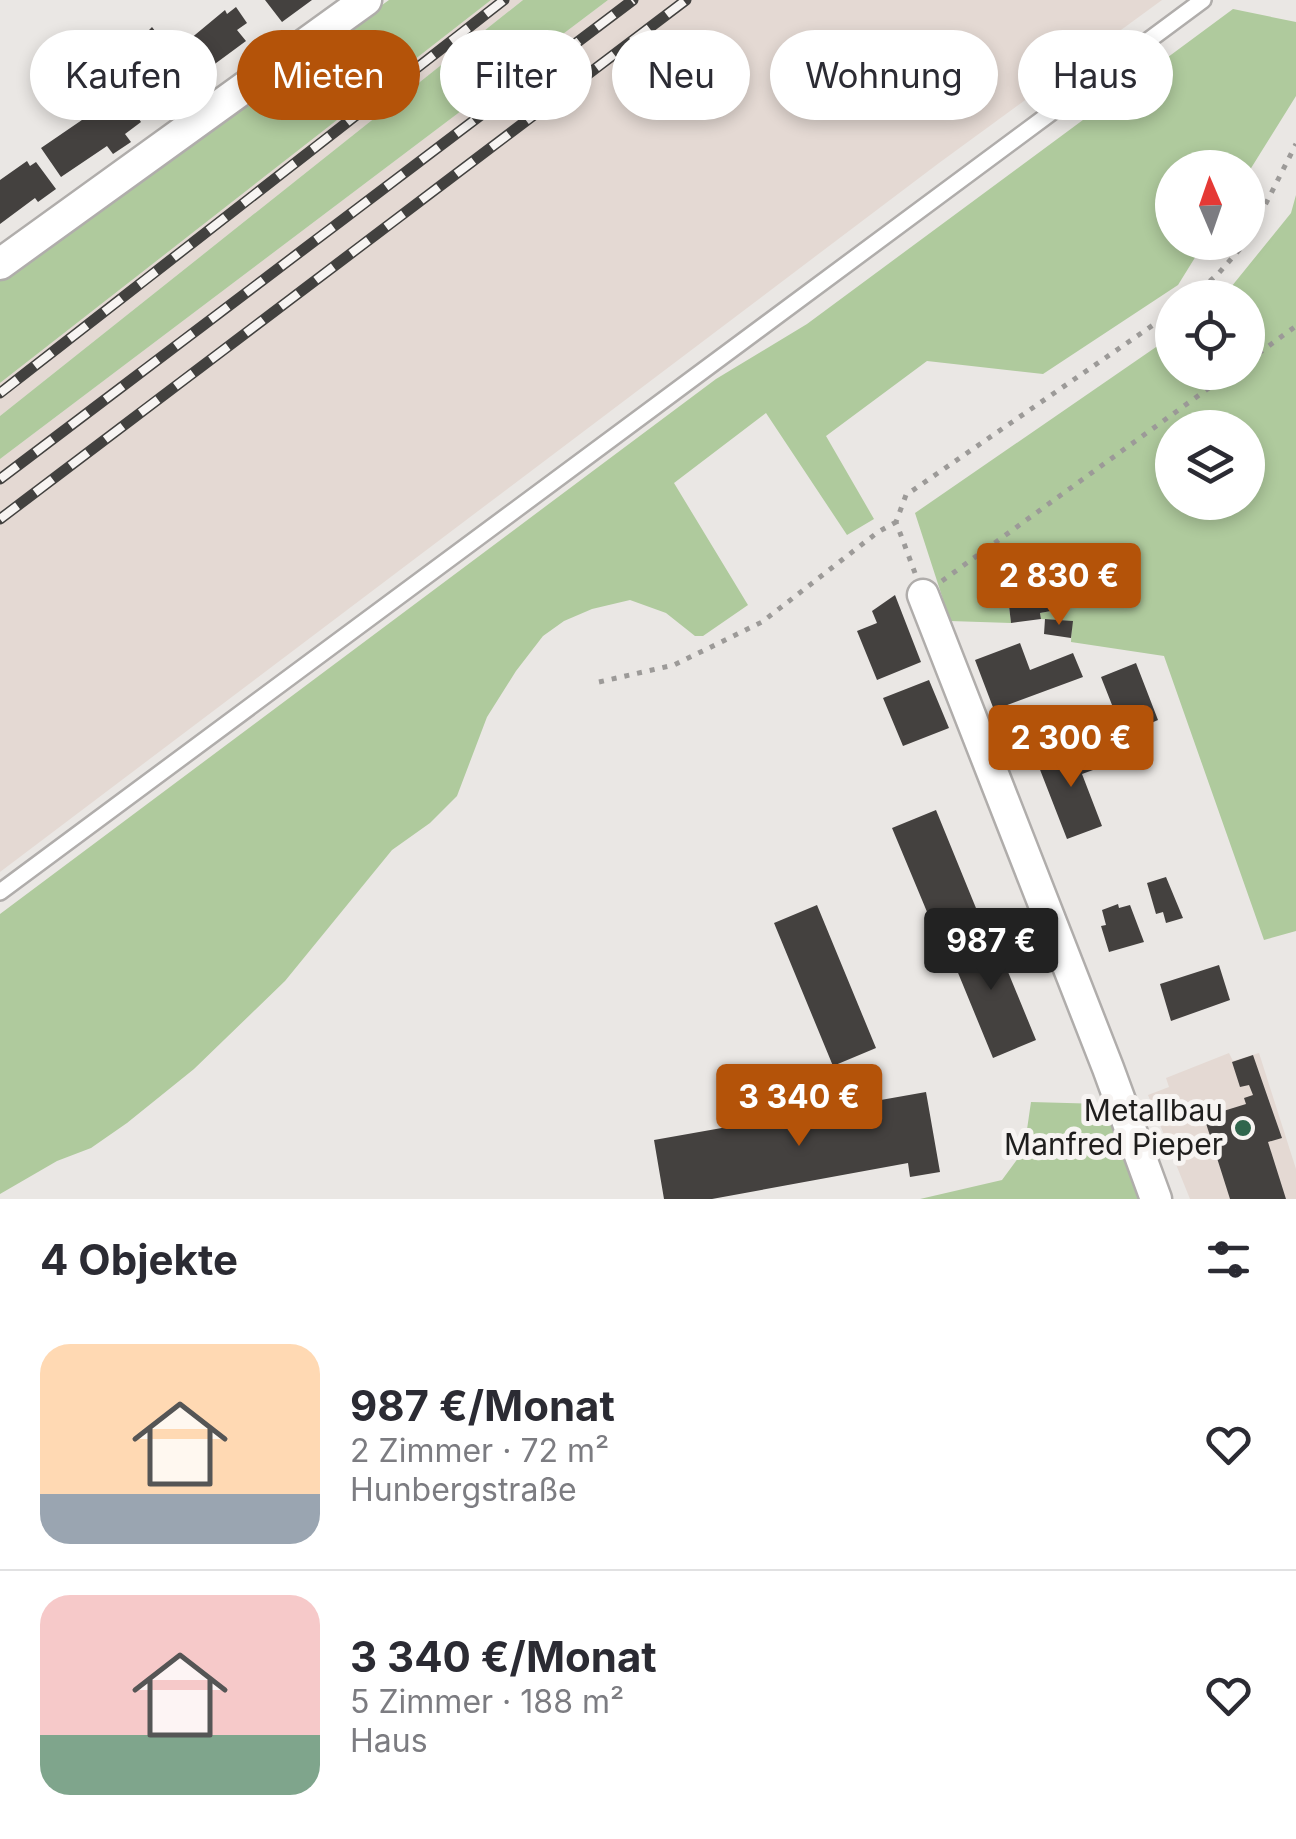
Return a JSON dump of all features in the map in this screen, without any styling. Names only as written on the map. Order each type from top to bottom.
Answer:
[{"type":"street","points":[[0,264],[366,0]]},
{"type":"street","points":[[922,594],[1156,1199]]},
{"type":"lane","points":[[0,892],[1203,0]]},
{"type":"path","points":[[1265,205],[1296,144]]},
{"type":"path","points":[[1211,280],[1230,260]]},
{"type":"path","points":[[1155,324],[906,495],[896,522],[922,594],[1207,390]]},
{"type":"path","points":[[1265,349],[1296,326]]},
{"type":"path","points":[[600,682],[674,664],[762,622],[896,522]]},
{"type":"shaded area","points":[[491,0],[523,0],[485,30],[453,30]]},
{"type":"shaded area","points":[[608,0],[1162,0],[1121,30],[1018,30],[1018,105],[998,120],[998,30],[770,30],[770,120],[998,120],[0,872],[0,459],[449,120],[592,120],[592,30],[568,30]]},
{"type":"shaded area","points":[[440,40],[440,66],[420,82],[420,55]]},
{"type":"shaded area","points":[[337,120],[372,120],[0,416],[0,383]]},
{"type":"shaded area","points":[[1229,1053],[1233,1061],[1259,1053],[1296,1169],[1296,1199],[1190,1199],[1148,1095],[1169,1087],[1166,1078]]},
{"type":"green space","points":[[389,0],[491,0],[453,30],[440,30],[440,40],[420,55],[420,30],[347,30]]},
{"type":"green space","points":[[523,0],[608,0],[568,30],[485,30]]},
{"type":"green space","points":[[1233,9],[1296,22],[1296,96],[1262,150],[1155,150],[1155,260],[1193,260],[1181,280],[1155,280],[1155,300],[1043,374],[927,361],[826,436],[874,519],[847,535],[766,413],[674,483],[748,605],[703,636],[695,636],[666,613],[630,600],[592,609],[564,621],[543,636],[487,717],[457,796],[430,823],[392,850],[285,981],[194,1069],[127,1123],[91,1148],[57,1161],[0,1194],[0,914],[716,379],[807,324],[1083,120],[1173,120],[1173,53]]},
{"type":"green space","points":[[440,66],[440,120],[449,120],[0,459],[0,416],[372,120],[420,120],[420,82]]},
{"type":"green space","points":[[237,109],[237,120],[337,120],[0,383],[0,280]]},
{"type":"green space","points":[[1296,195],[1296,931],[1264,940],[1164,656],[1071,642],[1072,621],[1041,619],[1040,613],[1051,611],[1048,601],[1009,606],[1011,623],[950,621],[915,513],[1155,348],[1155,390],[1265,390],[1265,280],[1237,280],[1253,260],[1265,260],[1265,245],[1291,213]]},
{"type":"green space","points":[[1031,1102],[1103,1104],[1116,1113],[1150,1199],[920,1199],[1002,1180],[1024,1150]]},
{"type":"building","points":[[265,0],[312,0],[282,22]]},
{"type":"building","points":[[236,7],[247,23],[237,30],[237,48],[217,62],[217,30],[201,30],[225,10],[227,14]]},
{"type":"building","points":[[82,120],[141,122],[125,134],[131,142],[113,154],[107,146],[61,177],[41,148]]},
{"type":"building","points":[[27,161],[30,166],[36,162],[56,189],[38,202],[35,198],[0,224],[0,180]]},
{"type":"building","points":[[895,595],[921,662],[877,680],[857,631],[877,623],[872,611]]},
{"type":"building","points":[[1048,601],[1051,611],[1040,613],[1041,619],[1011,623],[1009,606]]},
{"type":"building","points":[[1045,619],[1073,621],[1071,638],[1044,634]]},
{"type":"building","points":[[1020,643],[1030,670],[1073,653],[1083,677],[994,710],[975,660]]},
{"type":"building","points":[[1136,663],[1158,720],[1142,727],[1145,736],[1127,743],[1101,677]]},
{"type":"building","points":[[929,680],[949,728],[903,746],[883,698]]},
{"type":"building","points":[[1083,744],[1093,770],[1082,774],[1102,826],[1067,839],[1037,762]]},
{"type":"building","points":[[936,810],[978,913],[935,931],[892,828]]},
{"type":"building","points":[[1166,877],[1183,918],[1166,923],[1163,912],[1156,914],[1147,883]]},
{"type":"building","points":[[1118,904],[1119,908],[1130,905],[1144,942],[1109,952],[1101,926],[1106,925],[1102,910]]},
{"type":"building","points":[[817,905],[876,1048],[833,1066],[774,923]]},
{"type":"building","points":[[990,928],[1036,1040],[993,1058],[947,946]]},
{"type":"building","points":[[1219,965],[1230,1000],[1171,1021],[1160,984]]},
{"type":"building","name":"Metallbau Manfred Pieper","points":[[1253,1055],[1282,1138],[1268,1142],[1286,1199],[1230,1199],[1204,1117],[1246,1104],[1244,1098],[1253,1095],[1249,1085],[1240,1087],[1232,1062]]},
{"type":"building","points":[[926,1092],[940,1172],[910,1177],[908,1163],[712,1199],[664,1199],[654,1140]]},
{"type":"railway","points":[[0,393],[504,0]]},
{"type":"railway","points":[[0,479],[633,0]]},
{"type":"railway","points":[[0,519],[686,0]]},
{"type":"place","name":"Metallbau Manfred Pieper","points":[[1243,1128]]}]
